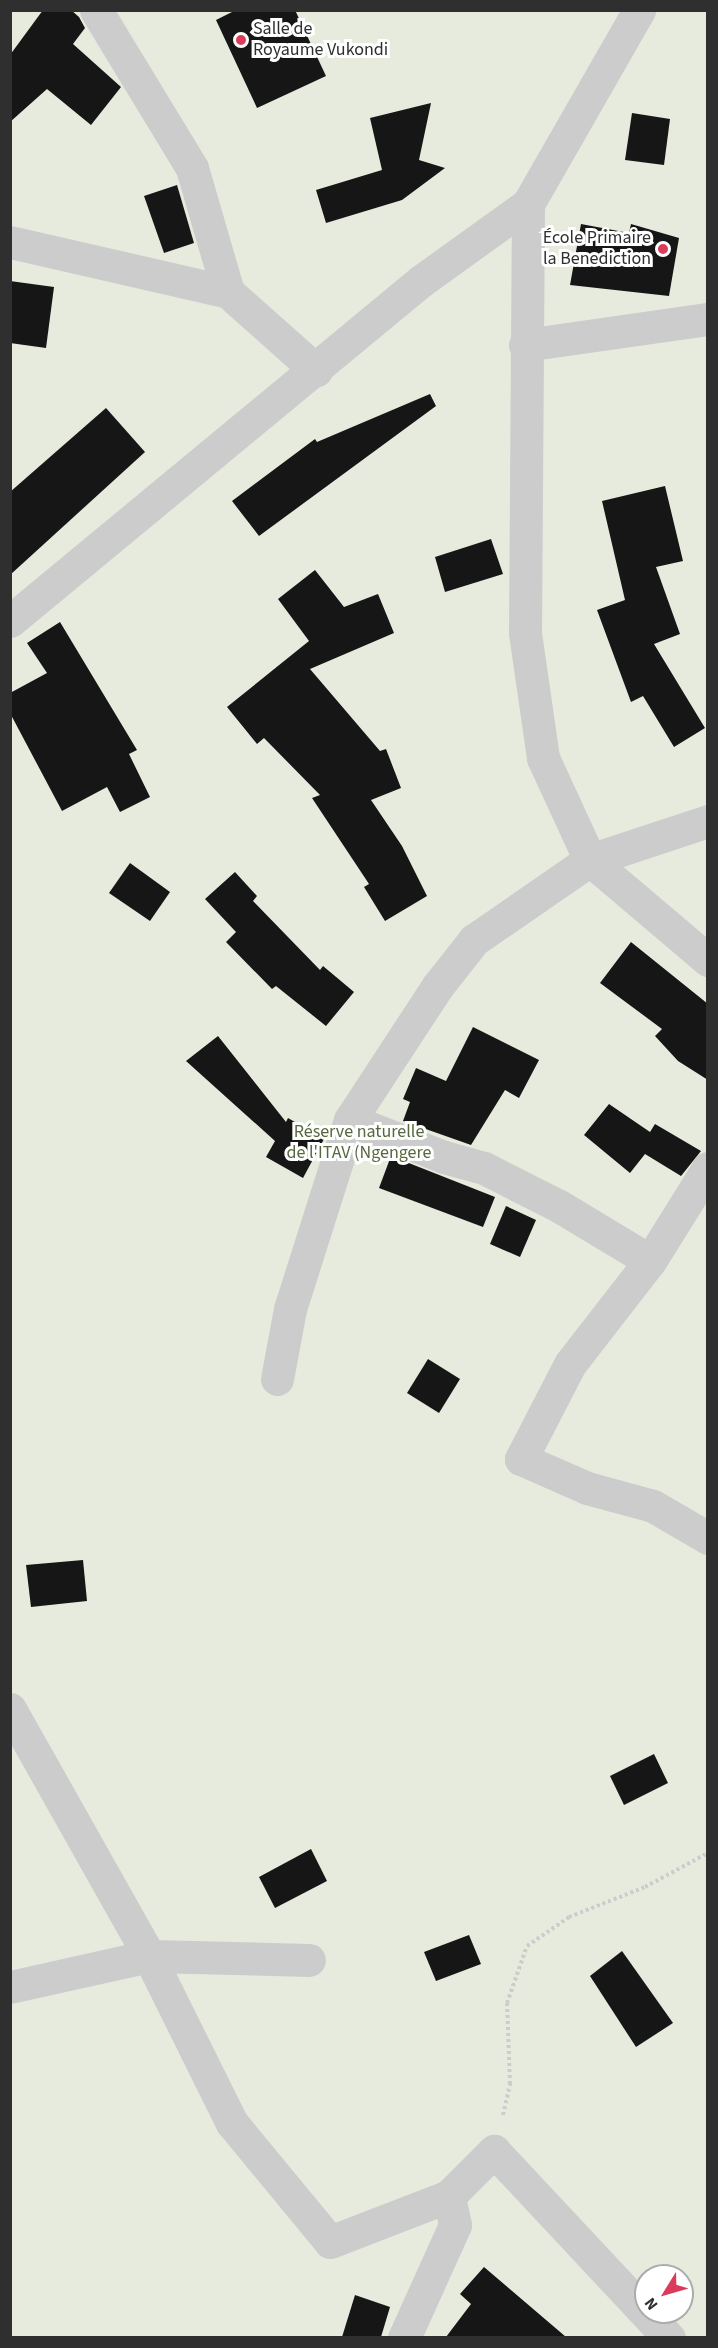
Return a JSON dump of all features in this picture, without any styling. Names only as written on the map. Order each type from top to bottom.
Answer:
[{"type":"street","points":[[96,10],[192,168],[228,292]]},
{"type":"street","points":[[10,621],[421,281],[528,204],[639,10]]},
{"type":"street","points":[[528,204],[525,345],[525,633],[543,758],[590,860],[708,960]]},
{"type":"street","points":[[10,242],[228,292],[316,370]]},
{"type":"street","points":[[525,345],[708,320]]},
{"type":"street","points":[[277,1379],[290,1309],[350,1120],[437,987],[474,940],[590,860],[708,821]]},
{"type":"street","points":[[350,1120],[444,1157],[484,1168],[560,1206],[650,1261]]},
{"type":"street","points":[[708,1168],[650,1261],[570,1364],[521,1459],[587,1488],[653,1506],[708,1538]]},
{"type":"street","points":[[10,1709],[149,1956],[232,2123],[330,2242],[449,2196],[494,2151],[669,2337]]},
{"type":"street","points":[[10,1987],[149,1956],[309,1960]]},
{"type":"street","points":[[404,2337],[455,2225],[449,2196]]},
{"type":"path","points":[[494,2151],[510,2084],[507,2002],[527,1946],[569,1917],[645,1887],[708,1853]]},
{"type":"green space","name":"Réserve naturelle de l'ITAV (Ngengere","points":[[11,11],[707,11],[707,2337],[11,2338]]},
{"type":"building","points":[[43,10],[71,10],[79,17],[85,28],[73,44],[121,87],[91,125],[47,89],[10,122],[10,55]]},
{"type":"building","points":[[236,10],[295,10],[326,76],[257,108],[216,20]]},
{"type":"building","points":[[431,103],[419,160],[445,168],[402,200],[326,223],[316,190],[382,170],[370,118]]},
{"type":"building","points":[[632,113],[670,119],[664,165],[625,160]]},
{"type":"building","points":[[177,185],[194,243],[164,253],[144,196]]},
{"type":"building","points":[[581,224],[629,233],[631,224],[679,238],[669,296],[570,285]]},
{"type":"building","points":[[10,281],[54,287],[46,348],[10,343]]},
{"type":"building","points":[[430,394],[436,406],[259,536],[232,501],[315,439],[317,442]]},
{"type":"building","points":[[106,408],[145,452],[10,575],[10,492]]},
{"type":"building","points":[[665,486],[683,561],[656,567],[680,634],[654,644],[705,728],[674,747],[643,696],[631,702],[597,610],[625,600],[602,501]]},
{"type":"building","points":[[491,539],[503,574],[445,592],[435,557]]},
{"type":"building","points":[[315,570],[344,607],[378,594],[394,633],[310,669],[380,751],[386,749],[401,788],[371,800],[402,846],[427,896],[385,921],[364,887],[369,884],[312,798],[320,795],[264,738],[257,744],[227,707],[309,641],[278,599]]},
{"type":"building","points":[[60,622],[137,750],[129,754],[150,797],[120,812],[107,787],[62,811],[10,713],[10,693],[47,673],[27,643]]},
{"type":"building","points":[[130,863],[170,892],[150,921],[109,893]]},
{"type":"building","points":[[235,872],[257,896],[253,901],[320,970],[323,966],[354,992],[326,1026],[276,986],[272,989],[226,942],[236,932],[205,899]]},
{"type":"building","points":[[631,942],[708,1004],[708,1080],[678,1061],[655,1036],[662,1029],[600,983]]},
{"type":"building","points":[[473,1027],[539,1060],[519,1098],[505,1090],[471,1145],[403,1121],[410,1102],[403,1099],[416,1068],[446,1081]]},
{"type":"building","points":[[218,1036],[286,1122],[288,1118],[324,1139],[303,1178],[266,1157],[275,1141],[186,1061]]},
{"type":"building","points":[[609,1104],[650,1132],[655,1124],[701,1151],[681,1176],[645,1154],[630,1173],[584,1135]]},
{"type":"building","points":[[391,1156],[495,1197],[483,1227],[379,1188]]},
{"type":"building","points":[[506,1206],[536,1220],[520,1257],[490,1244]]},
{"type":"building","points":[[428,1359],[460,1379],[439,1413],[407,1393]]},
{"type":"building","points":[[83,1560],[87,1601],[31,1607],[26,1565]]},
{"type":"building","points":[[654,1754],[668,1783],[624,1805],[610,1776]]},
{"type":"building","points":[[311,1849],[327,1881],[275,1908],[259,1877]]},
{"type":"building","points":[[469,1935],[481,1964],[436,1981],[424,1952]]},
{"type":"building","points":[[622,1951],[673,2023],[636,2047],[590,1976]]},
{"type":"building","points":[[484,2267],[566,2337],[446,2337],[471,2304],[460,2294]]},
{"type":"building","points":[[355,2295],[390,2307],[381,2337],[342,2337]]},
{"type":"place","name":"Salle de Royaume Vukondi","points":[[241,40]]},
{"type":"place","name":"École Primaire la Benediction","points":[[663,249]]}]
